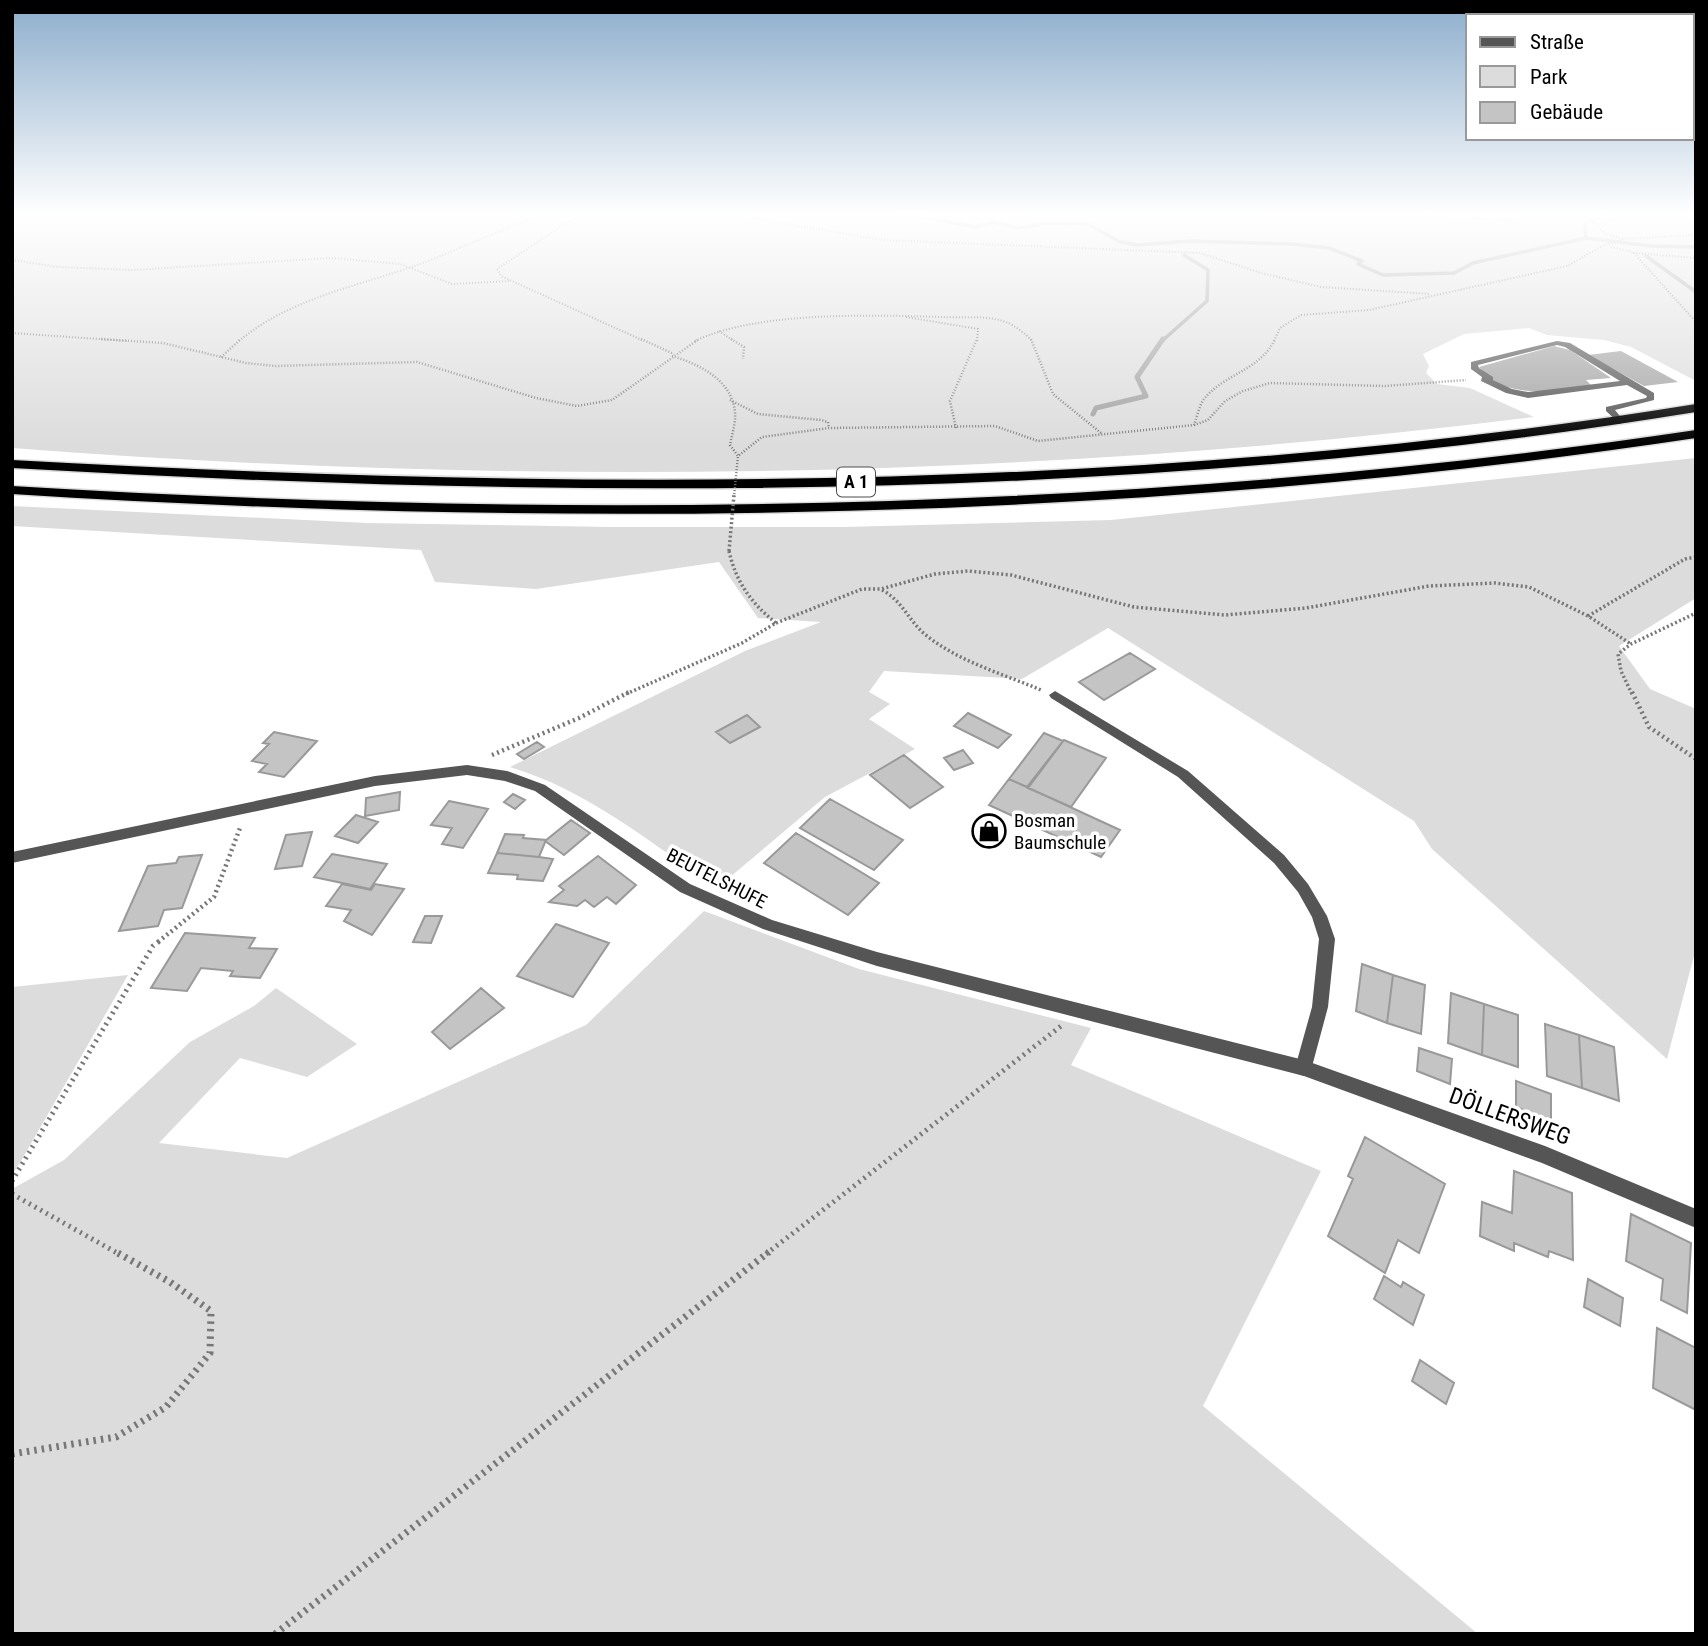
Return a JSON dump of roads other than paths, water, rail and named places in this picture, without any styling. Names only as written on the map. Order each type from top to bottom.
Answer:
[{"type":"highway","name":"A 1","points":[[12,464],[371,483],[767,485],[993,477],[1205,464],[1533,433],[1696,408]]},
{"type":"highway","name":"A 1","points":[[12,490],[399,509],[743,510],[879,507],[1298,482],[1485,463],[1696,434]]},
{"type":"street","points":[[1620,421],[1609,409],[1650,400],[1651,394],[1567,345],[1557,343],[1474,364],[1475,369],[1487,379],[1509,391],[1528,395],[1628,382]]},
{"type":"street","points":[[1055,695],[1145,748],[1183,774],[1279,859],[1303,888],[1319,916],[1327,939],[1320,1007],[1304,1068]]},
{"type":"street","name":"BEUTELSHUFE","points":[[12,858],[374,781],[467,770],[507,776],[540,788],[685,888],[768,925],[866,957],[1304,1068]]},
{"type":"street","name":"DÖLLERSWEG","points":[[1304,1068],[1545,1155],[1696,1219]]},
{"type":"waterway","points":[[1162,341],[1207,301],[1207,293]]},
{"type":"waterway","points":[[1093,414],[1096,408],[1146,396],[1137,377],[1163,339]]},
{"type":"place","name":"Bosman Baumschule","points":[[989,831]]}]
